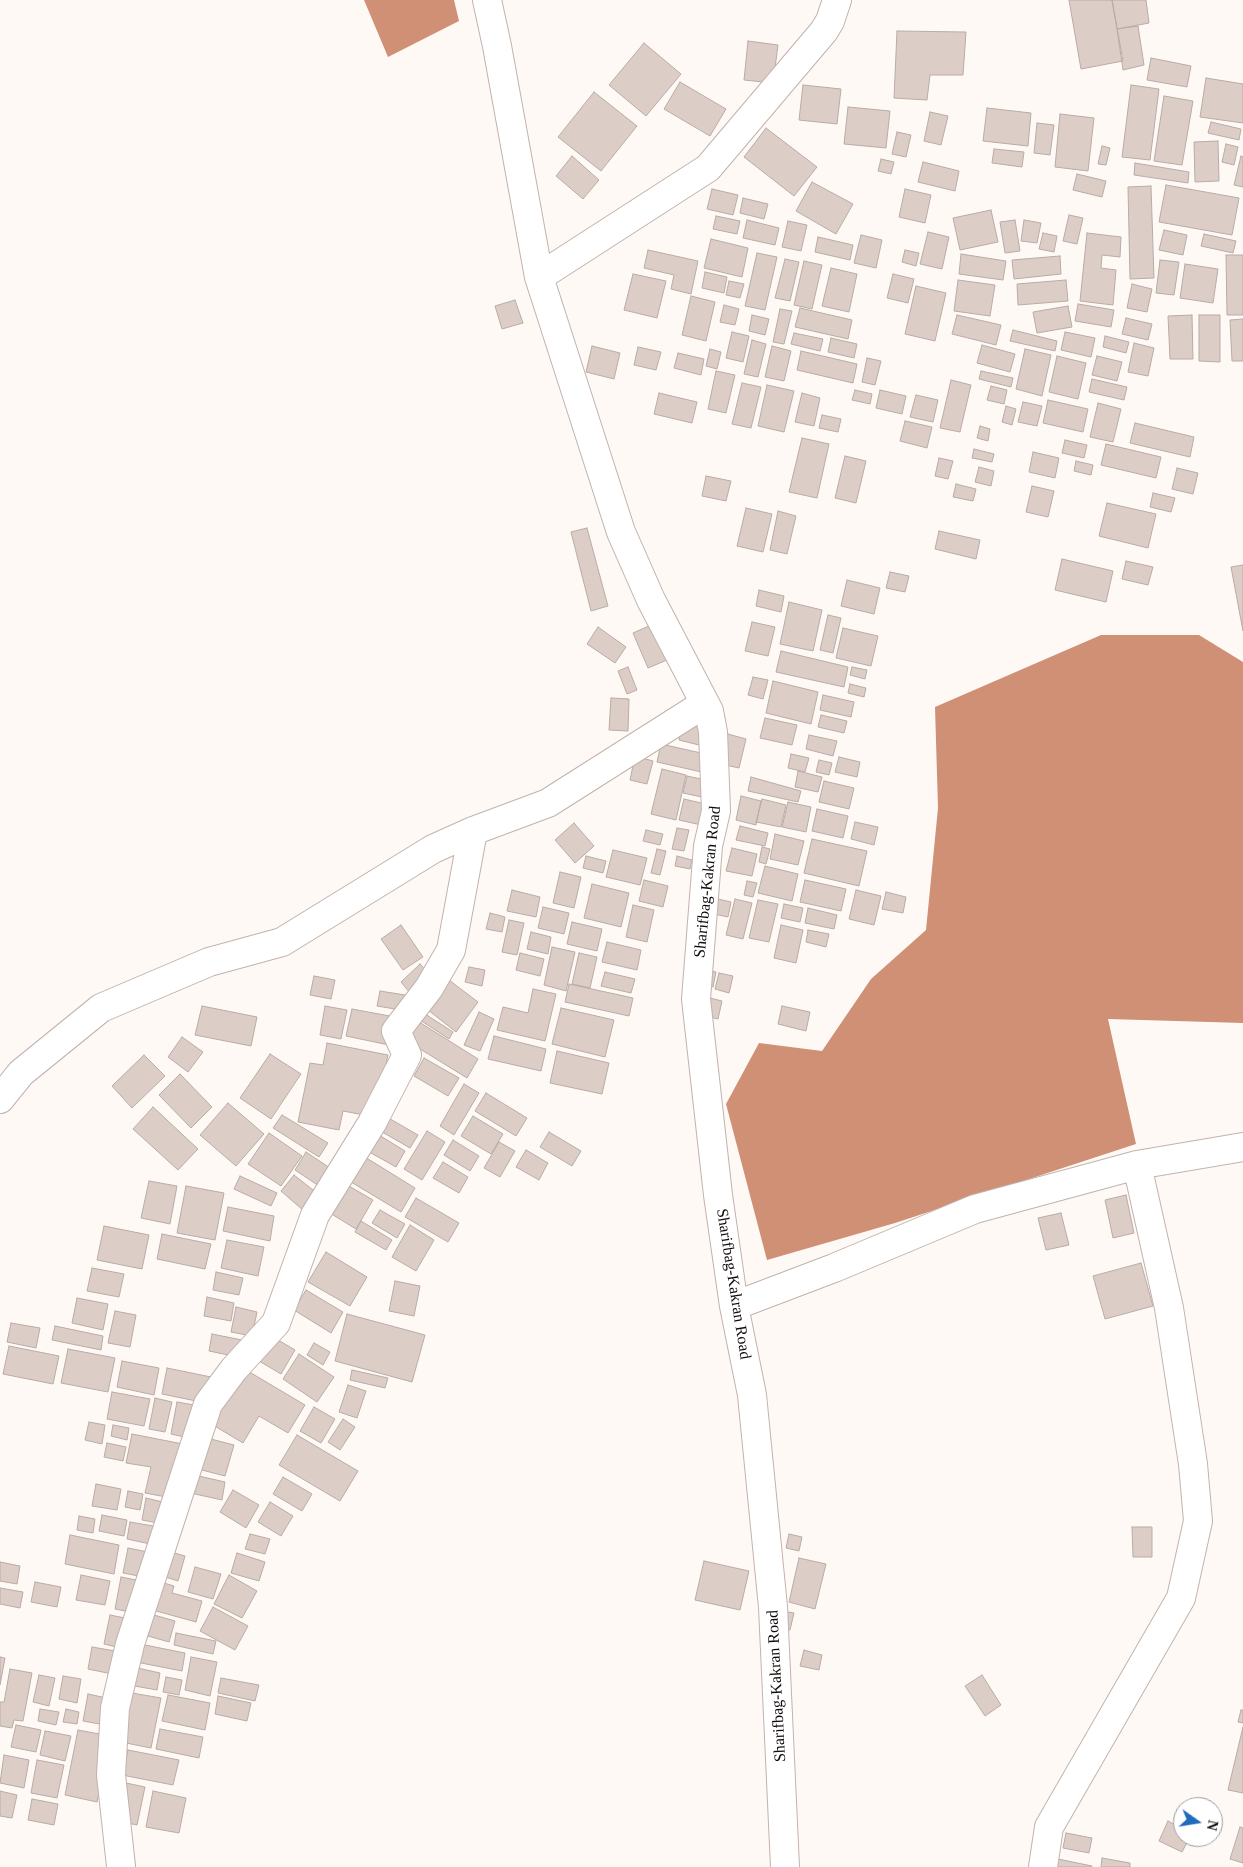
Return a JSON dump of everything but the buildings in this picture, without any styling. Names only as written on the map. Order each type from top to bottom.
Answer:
[{"type":"street","name":"Sharifbag-Kakran Road","points":[[487,0],[539,277],[621,532],[651,600],[709,711],[713,732],[716,811],[708,846],[696,998],[718,1195],[734,1306],[752,1395],[774,1607],[785,1867]]},
{"type":"street","points":[[539,277],[708,168],[824,31],[837,0]]},
{"type":"street","points":[[0,1099],[21,1073],[101,1008],[209,962],[282,942],[433,849],[473,831],[548,802],[704,704]]},
{"type":"street","points":[[121,1866],[111,1775],[115,1708],[130,1644],[208,1404],[234,1369],[276,1323],[315,1215],[372,1123],[407,1055],[396,1031],[429,988],[451,950],[473,831]]},
{"type":"street","points":[[734,1306],[834,1268],[975,1208],[1138,1166],[1243,1147]]},
{"type":"street","points":[[1043,1867],[1049,1827],[1181,1598],[1198,1520],[1193,1464],[1169,1308],[1138,1166]]},
{"type":"shaded area","points":[[364,0],[454,0],[459,21],[388,57]]},
{"type":"shaded area","points":[[1101,635],[1199,635],[1243,662],[1243,1023],[1108,1019],[1136,1144],[895,1223],[767,1260],[726,1104],[759,1043],[822,1051],[871,979],[926,930],[938,808],[935,707]]}]
